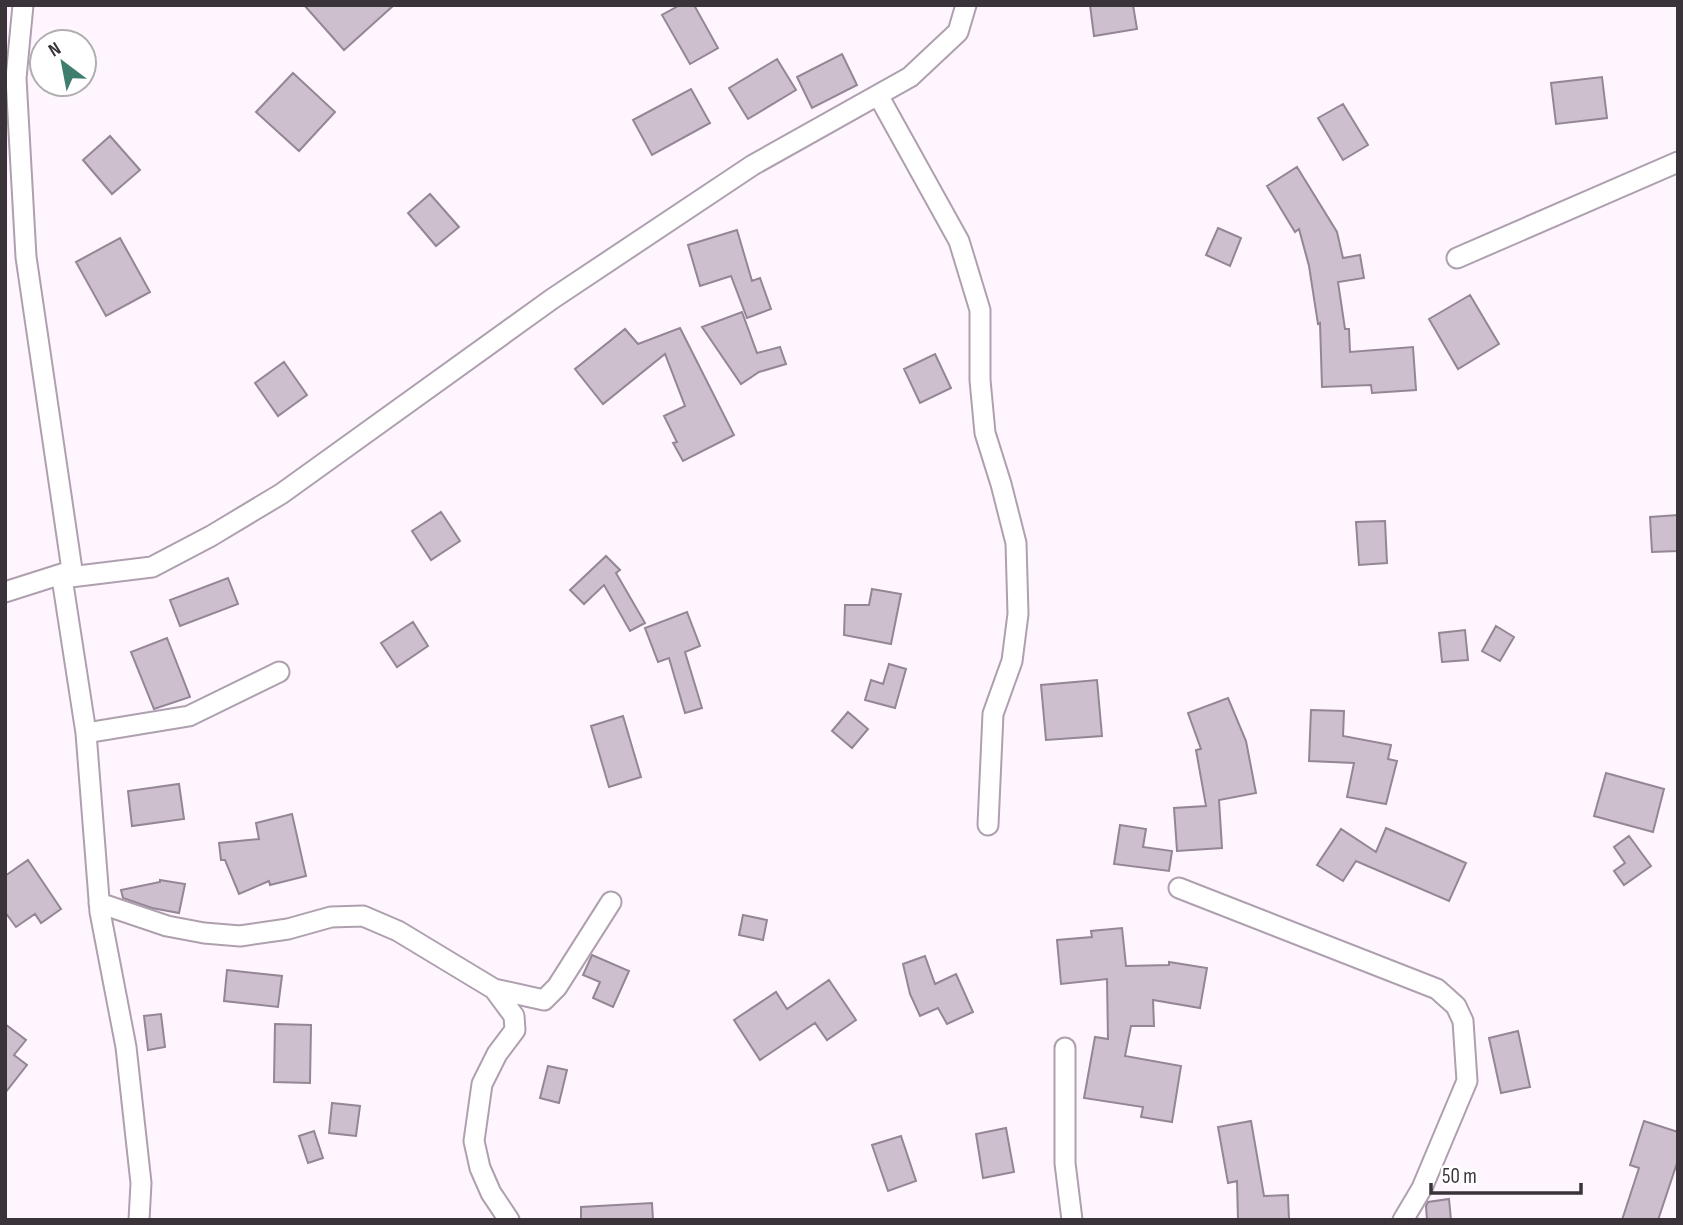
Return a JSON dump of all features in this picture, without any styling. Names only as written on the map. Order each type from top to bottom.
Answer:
[{"type":"street","points":[[23,5],[16,78],[26,257],[86,733],[99,903],[126,1047],[141,1183],[139,1220]]},
{"type":"street","points":[[5,592],[67,574],[152,567],[281,494],[552,299],[752,165],[910,77],[958,32],[966,5]]},
{"type":"street","points":[[878,95],[959,241],[980,310],[980,380],[985,433],[1016,543],[1018,614],[1012,661],[993,714],[988,825]]},
{"type":"street","points":[[1457,258],[1678,162]]},
{"type":"street","points":[[86,733],[189,716],[279,673]]},
{"type":"street","points":[[1179,888],[1437,989],[1456,1006],[1463,1021],[1467,1081],[1422,1188],[1403,1220]]},
{"type":"street","points":[[99,903],[167,926],[240,936],[288,929],[331,917],[363,916],[398,931],[494,989],[544,1000],[557,988],[611,902]]},
{"type":"street","points":[[494,989],[514,1016],[515,1030],[496,1054],[482,1084],[474,1141],[480,1168],[491,1193],[509,1220]]},
{"type":"street","points":[[1065,1048],[1064,1136],[1072,1220]]},
{"type":"building","points":[[304,5],[394,5],[344,50]]},
{"type":"building","points":[[680,5],[694,5],[718,48],[690,64],[662,15]]},
{"type":"building","points":[[1090,5],[1133,5],[1137,29],[1094,36]]},
{"type":"building","points":[[842,54],[857,85],[812,108],[797,77]]},
{"type":"building","points":[[777,59],[796,90],[748,119],[729,88]]},
{"type":"building","points":[[293,73],[335,112],[299,151],[256,112]]},
{"type":"building","points":[[1602,77],[1607,118],[1556,124],[1551,83]]},
{"type":"building","points":[[691,89],[710,123],[652,155],[633,120]]},
{"type":"building","points":[[1343,104],[1368,145],[1343,160],[1318,118]]},
{"type":"building","points":[[110,136],[140,170],[112,194],[83,160]]},
{"type":"building","points":[[1297,167],[1337,232],[1343,258],[1360,255],[1364,278],[1338,282],[1345,329],[1349,329],[1350,352],[1413,347],[1416,390],[1372,393],[1371,385],[1322,387],[1320,323],[1318,324],[1309,266],[1299,229],[1295,232],[1267,186]]},
{"type":"building","points":[[430,194],[459,227],[436,246],[408,213]]},
{"type":"building","points":[[1218,228],[1241,238],[1230,266],[1206,255]]},
{"type":"building","points":[[737,230],[752,281],[760,278],[771,309],[747,318],[731,276],[700,286],[688,245]]},
{"type":"building","points":[[120,238],[150,292],[106,316],[76,262]]},
{"type":"building","points":[[1470,295],[1499,344],[1458,369],[1429,319]]},
{"type":"building","points":[[742,312],[757,353],[780,347],[786,364],[759,372],[741,384],[702,327]]},
{"type":"building","points":[[680,328],[734,435],[683,461],[673,443],[677,442],[664,416],[685,406],[665,354],[603,404],[575,369],[625,329],[638,344]]},
{"type":"building","points":[[935,354],[951,388],[920,403],[904,369]]},
{"type":"building","points":[[284,362],[307,395],[278,416],[255,383]]},
{"type":"building","points":[[441,512],[460,541],[431,560],[412,531]]},
{"type":"building","points":[[1678,515],[1678,551],[1652,552],[1650,517]]},
{"type":"building","points":[[1385,521],[1387,563],[1359,565],[1356,522]]},
{"type":"building","points":[[606,556],[620,570],[616,573],[645,623],[630,631],[604,585],[584,604],[570,590]]},
{"type":"building","points":[[228,578],[238,604],[180,626],[170,600]]},
{"type":"building","points":[[872,589],[901,594],[891,644],[844,635],[845,605],[869,605]]},
{"type":"building","points":[[687,612],[700,646],[685,652],[702,708],[685,713],[669,658],[658,662],[645,628]]},
{"type":"building","points":[[413,622],[428,646],[397,667],[381,643]]},
{"type":"building","points":[[1496,626],[1514,637],[1500,661],[1482,651]]},
{"type":"building","points":[[1465,630],[1468,660],[1442,662],[1439,633]]},
{"type":"building","points":[[167,638],[190,697],[154,709],[131,652]]},
{"type":"building","points":[[889,664],[906,669],[895,708],[865,700],[871,680],[883,684]]},
{"type":"building","points":[[1097,680],[1102,736],[1046,740],[1041,685]]},
{"type":"building","points":[[1228,698],[1246,741],[1256,793],[1219,800],[1222,848],[1177,851],[1174,808],[1206,806],[1196,750],[1201,749],[1188,713]]},
{"type":"building","points":[[1311,710],[1344,711],[1343,736],[1391,745],[1388,759],[1397,761],[1386,804],[1347,797],[1354,763],[1309,761]]},
{"type":"building","points":[[848,712],[868,729],[852,748],[832,731]]},
{"type":"building","points":[[623,716],[641,777],[609,787],[591,726]]},
{"type":"building","points":[[1606,773],[1664,789],[1653,832],[1594,816]]},
{"type":"building","points":[[179,784],[184,819],[132,826],[128,791]]},
{"type":"building","points":[[292,814],[306,876],[270,885],[269,881],[239,894],[225,860],[221,860],[219,843],[259,839],[256,823]]},
{"type":"building","points":[[1120,825],[1146,829],[1143,847],[1172,851],[1169,871],[1114,864]]},
{"type":"building","points":[[1386,828],[1466,863],[1449,901],[1356,861],[1343,881],[1317,865],[1341,829],[1376,852]]},
{"type":"building","points":[[1629,836],[1651,866],[1624,885],[1614,871],[1625,863],[1614,847]]},
{"type":"building","points":[[28,860],[61,909],[41,923],[35,914],[16,927],[5,912],[5,876]]},
{"type":"building","points":[[160,880],[185,884],[179,913],[152,908],[123,898],[121,890]]},
{"type":"building","points":[[743,915],[767,920],[763,940],[739,935]]},
{"type":"building","points":[[1122,928],[1126,966],[1169,965],[1169,962],[1207,968],[1200,1008],[1153,1000],[1154,1026],[1131,1026],[1125,1056],[1181,1066],[1172,1122],[1141,1117],[1143,1107],[1084,1098],[1095,1037],[1108,1039],[1107,979],[1061,984],[1057,940],[1092,937],[1091,931]]},
{"type":"building","points":[[592,955],[629,971],[613,1007],[593,998],[600,982],[583,975]]},
{"type":"building","points":[[925,956],[935,984],[956,974],[973,1012],[947,1024],[938,1008],[920,1016],[910,994],[903,964]]},
{"type":"building","points":[[227,970],[282,976],[278,1007],[224,1001]]},
{"type":"building","points":[[829,980],[856,1020],[827,1040],[815,1023],[760,1060],[734,1020],[776,992],[787,1009]]},
{"type":"building","points":[[161,1014],[165,1047],[148,1050],[144,1016]]},
{"type":"building","points":[[5,1024],[26,1040],[14,1055],[27,1065],[5,1093]]},
{"type":"building","points":[[275,1024],[311,1025],[310,1083],[274,1082]]},
{"type":"building","points":[[1518,1031],[1530,1087],[1501,1093],[1489,1038]]},
{"type":"building","points":[[548,1066],[567,1070],[559,1103],[540,1098]]},
{"type":"building","points":[[332,1103],[360,1106],[356,1136],[329,1133]]},
{"type":"building","points":[[1251,1121],[1264,1196],[1288,1195],[1289,1220],[1238,1220],[1237,1181],[1228,1183],[1218,1127]]},
{"type":"building","points":[[1644,1121],[1678,1132],[1678,1160],[1658,1220],[1622,1220],[1639,1168],[1630,1165]]},
{"type":"building","points":[[1006,1128],[1014,1172],[983,1178],[976,1134]]},
{"type":"building","points":[[314,1131],[323,1158],[308,1163],[299,1136]]},
{"type":"building","points":[[901,1136],[916,1181],[888,1191],[872,1145]]},
{"type":"building","points":[[1449,1199],[1451,1220],[1427,1220],[1428,1202]]},
{"type":"building","points":[[652,1203],[653,1220],[581,1220],[581,1207]]}]
